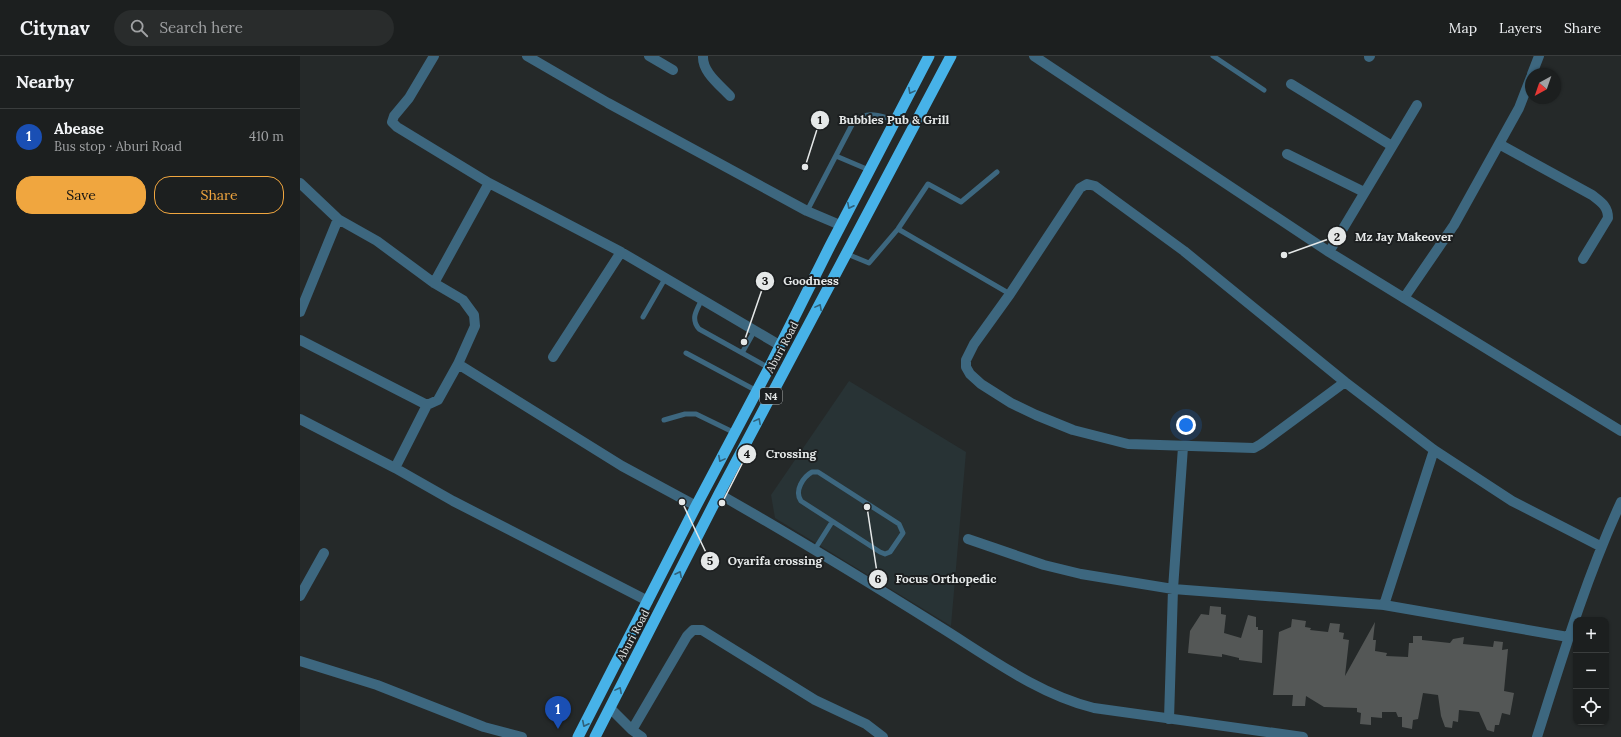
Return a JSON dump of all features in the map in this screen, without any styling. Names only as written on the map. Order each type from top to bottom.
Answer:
[{"type":"highway","name":"Aburi Road","points":[[578,737],[696,506],[758,391],[840,225],[929,56]]},
{"type":"highway","name":"Aburi Road","points":[[595,737],[719,494],[951,56]]},
{"type":"highway","points":[[830,246],[847,254]]},
{"type":"street","points":[[434,56],[409,98],[394,116],[392,122],[404,132],[489,183],[666,277],[781,346]]},
{"type":"street","points":[[526,56],[608,103],[807,211],[840,225]]},
{"type":"street","points":[[649,56],[673,70]]},
{"type":"street","points":[[703,56],[706,70],[730,96]]},
{"type":"street","points":[[1034,56],[1329,252],[1621,431]]},
{"type":"street","points":[[1534,68],[1539,56]]},
{"type":"street","points":[[1291,84],[1392,146]]},
{"type":"street","points":[[1404,298],[1448,235],[1519,108],[1525,92]]},
{"type":"street","points":[[1329,252],[1417,105]]},
{"type":"street","points":[[1499,144],[1592,195],[1603,204],[1608,211],[1608,218],[1582,259]]},
{"type":"street","points":[[1287,154],[1364,192]]},
{"type":"street","points":[[300,183],[338,219],[377,241],[434,283],[463,300],[474,315],[475,326],[458,364],[438,400],[427,405],[395,468]]},
{"type":"street","points":[[434,283],[489,183]]},
{"type":"street","points":[[1345,382],[1254,448],[1183,447],[1128,444],[1073,430],[1011,403],[970,374],[966,367],[966,360],[974,344],[1010,294],[1080,188],[1087,184],[1095,186],[1184,251],[1345,382],[1434,450],[1512,501],[1600,546]]},
{"type":"street","points":[[300,312],[338,219]]},
{"type":"street","points":[[553,357],[621,252]]},
{"type":"street","points":[[300,340],[427,405]]},
{"type":"street","points":[[458,364],[622,466],[696,506]]},
{"type":"street","points":[[300,419],[395,468],[453,501],[648,602]]},
{"type":"street","points":[[1169,719],[1173,588],[1183,447]]},
{"type":"street","points":[[1384,605],[1434,450]]},
{"type":"street","points":[[719,494],[815,549],[1018,675],[1074,703],[1094,708],[1303,737]]},
{"type":"street","points":[[1537,737],[1568,637],[1600,546],[1621,502]]},
{"type":"street","points":[[968,538],[1044,564],[1081,574],[1173,588],[1384,605],[1568,637]]},
{"type":"street","points":[[300,596],[324,553]]},
{"type":"street","points":[[632,730],[686,636],[693,630],[702,630],[815,700],[866,724],[883,737]]},
{"type":"street","points":[[300,661],[377,686],[484,726],[522,737]]},
{"type":"street","points":[[610,708],[632,730],[642,737]]},
{"type":"lane","points":[[1213,56],[1264,90]]},
{"type":"lane","points":[[807,211],[854,121],[862,115],[872,114],[895,120]]},
{"type":"lane","points":[[836,156],[869,170]]},
{"type":"lane","points":[[847,254],[869,263],[898,229],[928,184],[960,202],[997,172]]},
{"type":"lane","points":[[898,229],[1010,294]]},
{"type":"lane","points":[[643,317],[666,277]]},
{"type":"lane","points":[[702,299],[694,317],[694,323],[699,329],[769,368]]},
{"type":"lane","points":[[742,353],[755,330]]},
{"type":"lane","points":[[686,353],[758,391]]},
{"type":"lane","points":[[664,420],[685,414],[696,414],[735,433]]},
{"type":"lane","points":[[812,472],[818,472],[899,524],[903,533],[890,552],[885,554],[832,522],[801,501],[797,496],[797,491],[808,474],[812,472]]},
{"type":"lane","points":[[815,549],[832,522]]},
{"type":"shaded area","points":[[849,381],[966,452],[951,626],[775,518],[771,495]]},
{"type":"building","points":[[1210,606],[1221,607],[1221,614],[1226,615],[1224,633],[1241,638],[1248,615],[1256,617],[1256,627],[1258,627],[1258,630],[1263,630],[1262,663],[1239,660],[1239,658],[1222,654],[1222,657],[1188,653],[1190,631],[1201,614],[1209,615]]},
{"type":"building","points":[[1292,619],[1306,621],[1305,627],[1311,628],[1310,630],[1328,632],[1330,623],[1340,624],[1339,632],[1344,633],[1343,639],[1349,640],[1345,676],[1375,622],[1373,640],[1376,640],[1375,651],[1387,653],[1386,656],[1408,657],[1409,643],[1413,643],[1413,636],[1422,636],[1422,640],[1450,643],[1453,639],[1464,637],[1463,644],[1493,647],[1494,641],[1503,642],[1502,650],[1508,649],[1504,691],[1514,693],[1510,715],[1502,713],[1499,725],[1495,725],[1494,732],[1487,730],[1479,712],[1459,710],[1458,722],[1453,721],[1452,728],[1445,727],[1441,716],[1438,695],[1423,693],[1418,719],[1413,720],[1412,729],[1402,727],[1402,717],[1398,717],[1396,712],[1382,712],[1382,718],[1371,717],[1371,725],[1360,724],[1361,713],[1357,712],[1357,708],[1324,707],[1306,696],[1305,706],[1292,706],[1293,695],[1273,695],[1279,632],[1291,627]]},
{"type":"place","name":"Bubbles Pub & Grill","points":[[805,167]]},
{"type":"place","name":"Mz Jay Makeover","points":[[1284,255]]},
{"type":"place","name":"Goodness","points":[[744,342]]},
{"type":"place","name":"Oyarifa crossing","points":[[682,502]]},
{"type":"place","name":"Crossing","points":[[722,503]]},
{"type":"place","name":"Focus Orthopedic","points":[[867,507]]},
{"type":"place","name":"Abease","points":[[558,729]]}]
